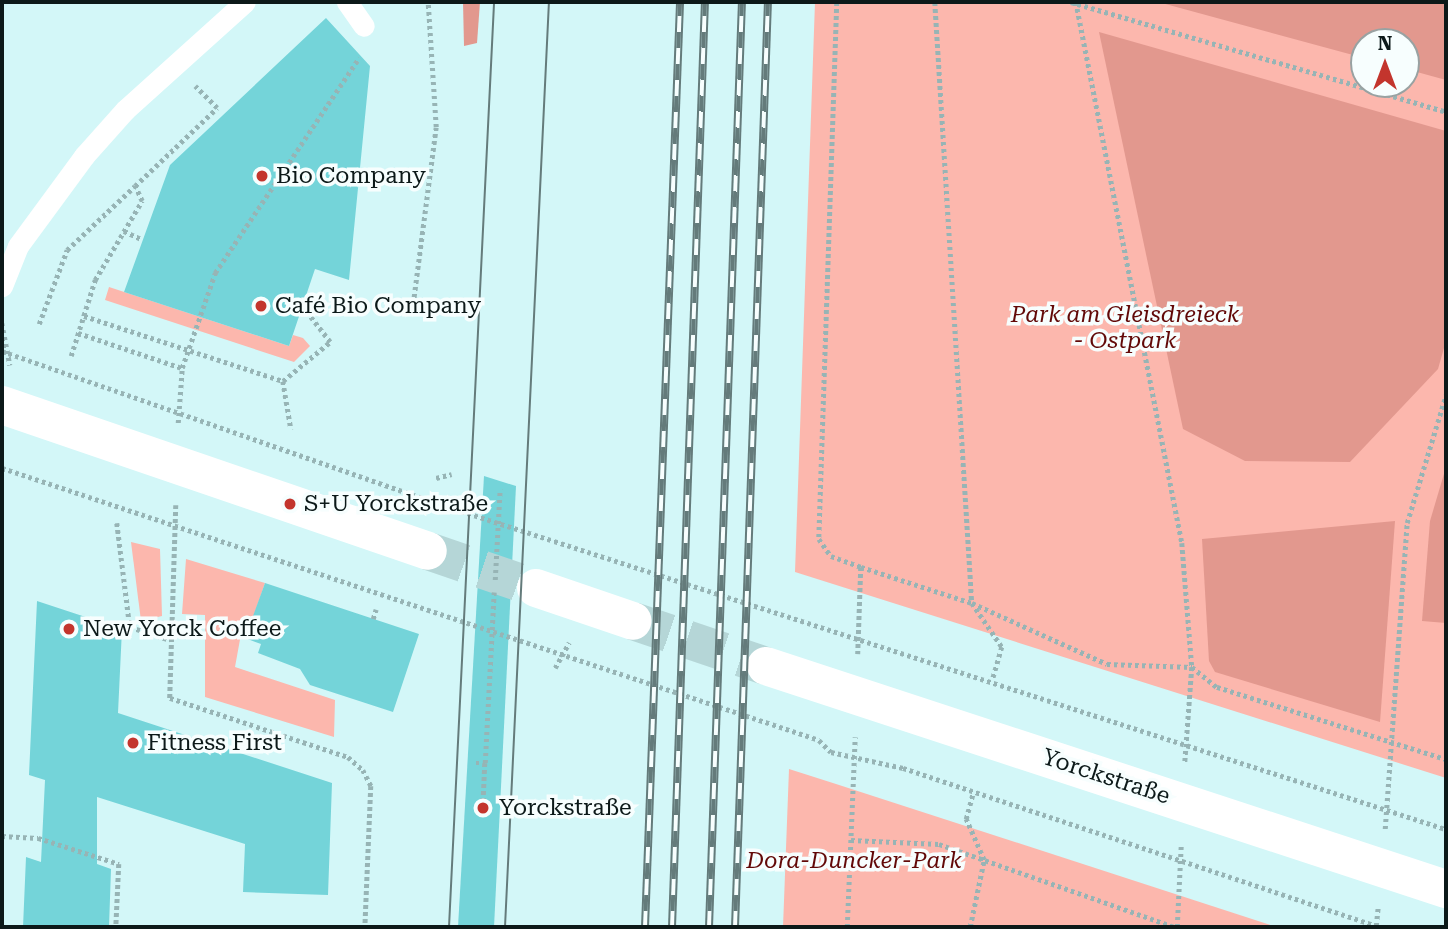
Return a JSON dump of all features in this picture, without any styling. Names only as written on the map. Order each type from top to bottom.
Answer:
[{"type":"main road","points":[[2,405],[428,551]]},
{"type":"main road","points":[[536,588],[633,621]]},
{"type":"main road","name":"Yorckstraße","points":[[766,666],[1446,889]]},
{"type":"lane","points":[[2,286],[18,246],[85,156],[174,65],[245,2]]},
{"type":"lane","points":[[347,2],[364,26]]},
{"type":"path","points":[[412,304],[436,127],[428,2]]},
{"type":"path","points":[[837,2],[818,539],[831,556],[972,603],[1107,664],[1192,667],[1217,687],[1446,759]]},
{"type":"path","points":[[935,2],[972,603],[1002,647],[993,679]]},
{"type":"path","points":[[1188,690],[1192,667],[1182,543],[1074,3],[1446,112]]},
{"type":"path","points":[[180,382],[182,368],[215,273],[365,50]]},
{"type":"path","points":[[39,324],[67,250],[217,108],[174,65]]},
{"type":"path","points":[[71,356],[95,280],[142,201],[135,186]]},
{"type":"path","points":[[124,231],[141,239]]},
{"type":"path","points":[[283,381],[330,342],[302,306]]},
{"type":"path","points":[[84,316],[283,381]]},
{"type":"path","points":[[78,333],[182,368]]},
{"type":"path","points":[[2,351],[421,498],[993,679],[1446,829]]},
{"type":"path","points":[[283,381],[291,429]]},
{"type":"path","points":[[1391,754],[1408,523],[1446,395]]},
{"type":"path","points":[[2,468],[818,740],[831,752],[973,793],[1380,927]]},
{"type":"path","points":[[436,478],[452,474]]},
{"type":"path","points":[[483,808],[500,489]]},
{"type":"path","points":[[117,523],[130,627],[170,640]]},
{"type":"path","points":[[173,561],[170,698],[348,757],[363,770],[371,786],[365,927]]},
{"type":"path","points":[[860,593],[861,567]]},
{"type":"path","points":[[373,619],[376,609]]},
{"type":"path","points":[[555,668],[566,642],[576,646]]},
{"type":"path","points":[[476,762],[485,762]]},
{"type":"path","points":[[847,927],[853,790]]},
{"type":"path","points":[[970,927],[984,860],[966,818],[973,793]]},
{"type":"path","points":[[2,836],[38,838],[119,864],[116,927]]},
{"type":"path","points":[[851,840],[939,844],[1176,927],[1179,909]]},
{"type":"green space","name":"Park am Gleisdreieck - Ostpark","points":[[815,2],[1446,2],[1446,778],[795,572]]},
{"type":"green space","points":[[109,287],[289,346],[293,335],[303,338],[310,346],[294,362],[105,300]]},
{"type":"green space","points":[[131,542],[160,549],[162,616],[141,621]]},
{"type":"green space","points":[[186,559],[265,583],[247,635],[241,634],[235,667],[335,700],[334,737],[205,697],[205,615],[182,614]]},
{"type":"green space","name":"Dora-Duncker-Park","points":[[789,769],[836,784],[1277,927],[783,927]]},
{"type":"shaded area","points":[[463,2],[480,2],[477,43],[464,46]]},
{"type":"shaded area","points":[[1158,2],[1446,2],[1446,80],[1420,73],[1420,28],[1350,28],[1350,54]]},
{"type":"shaded area","points":[[1099,32],[1446,131],[1446,341],[1438,369],[1350,462],[1245,461],[1183,429]]},
{"type":"shaded area","points":[[1446,467],[1446,623],[1422,621],[1430,521]]},
{"type":"shaded area","points":[[1395,521],[1380,722],[1215,672],[1209,661],[1202,539]]},
{"type":"building","name":"Bio Company","points":[[326,18],[370,66],[349,280],[315,269],[289,346],[124,292],[170,165]]},
{"type":"building","points":[[484,476],[516,486],[494,927],[458,927]]},
{"type":"building","points":[[265,583],[419,634],[393,712],[310,685],[300,669],[258,653],[261,644],[245,638]]},
{"type":"building","points":[[37,601],[122,629],[118,713],[332,783],[328,895],[243,892],[245,844],[97,797],[97,864],[111,869],[109,927],[23,927],[26,857],[41,862],[45,780],[29,775]]},
{"type":"tunnel","points":[[428,551],[536,588]]},
{"type":"tunnel","points":[[633,621],[766,666]]},
{"type":"tram line","points":[[449,927],[494,2]]},
{"type":"tram line","points":[[505,927],[549,2]]},
{"type":"railway","points":[[645,927],[680,2]]},
{"type":"railway","points":[[672,927],[705,2]]},
{"type":"railway","points":[[709,927],[742,2]]},
{"type":"railway","points":[[735,927],[768,2]]},
{"type":"place","name":"Bio Company","points":[[262,176]]},
{"type":"place","name":"Café Bio Company","points":[[261,306]]},
{"type":"place","name":"S+U Yorckstraße","points":[[290,504]]},
{"type":"place","name":"New Yorck Coffee","points":[[69,629]]},
{"type":"place","name":"Fitness First","points":[[133,743]]},
{"type":"place","name":"Yorckstraße","points":[[483,808]]}]
